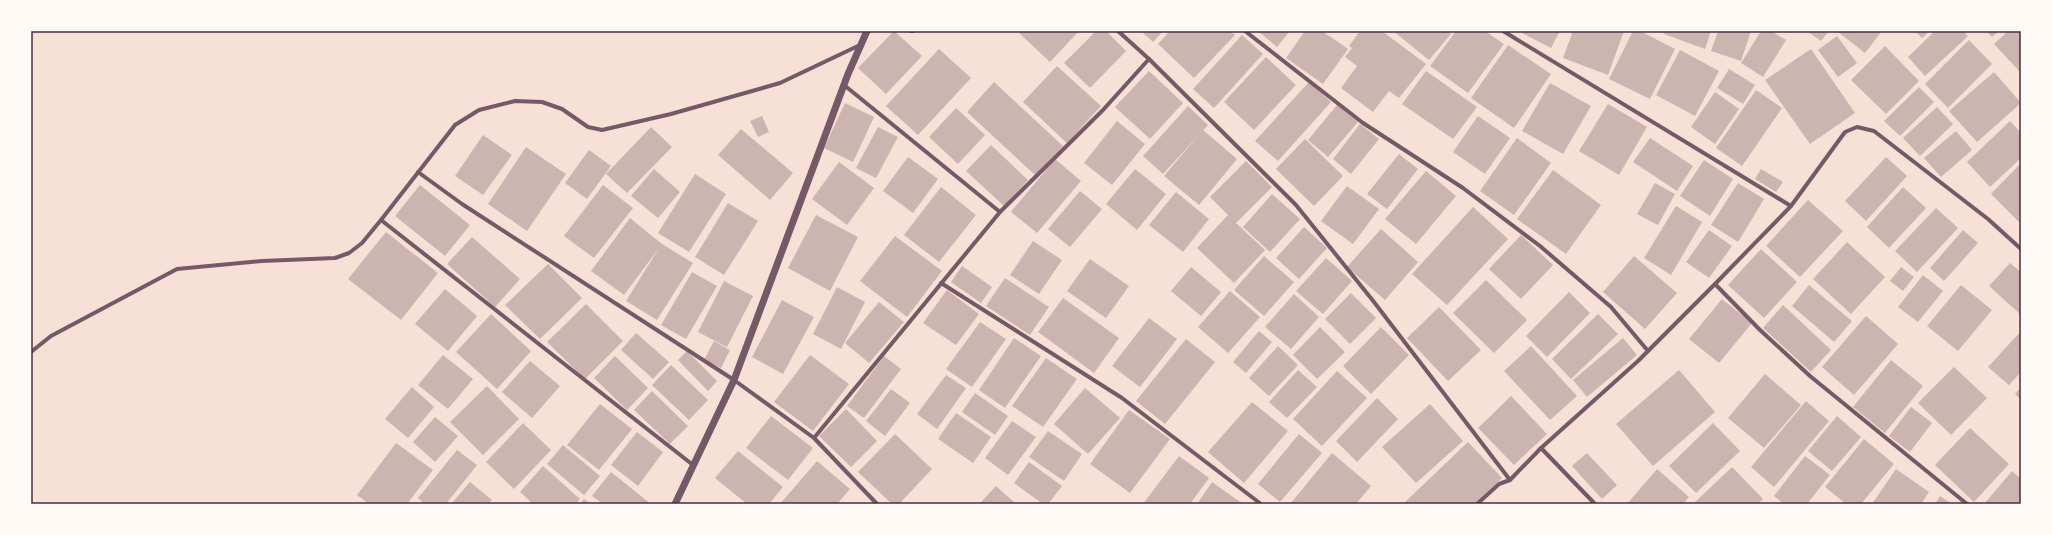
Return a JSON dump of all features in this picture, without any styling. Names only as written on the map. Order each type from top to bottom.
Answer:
[{"type":"street","points":[[675,504],[734,380],[854,58],[867,31]]},
{"type":"street","points":[[1118,31],[1149,59],[1296,205],[1374,302],[1510,480]]},
{"type":"street","points":[[1245,31],[1363,123],[1463,188],[1540,246],[1611,307],[1648,351]]},
{"type":"street","points":[[1504,31],[1791,206]]},
{"type":"street","points":[[31,352],[51,336],[177,269],[262,261],[335,258],[349,253],[362,243],[455,125],[479,110],[515,101],[542,102],[562,109],[588,127],[602,130],[671,114],[780,83],[861,45]]},
{"type":"street","points":[[814,438],[1000,212],[1103,110],[1149,59]]},
{"type":"street","points":[[844,85],[1000,212]]},
{"type":"street","points":[[1477,504],[1499,484],[1510,480],[1541,448],[1648,351],[1715,284],[1791,206],[1845,132],[1857,127],[1874,131],[1988,219],[2021,249]]},
{"type":"street","points":[[418,172],[476,214],[734,380],[814,438],[877,504]]},
{"type":"street","points":[[381,220],[693,465]]},
{"type":"street","points":[[941,283],[1122,398],[1261,504]]},
{"type":"street","points":[[1715,284],[1760,330],[1810,376],[1967,504]]},
{"type":"street","points":[[1541,448],[1595,504]]},
{"type":"building","points":[[894,31],[922,56],[886,94],[858,68]]},
{"type":"building","points":[[1021,31],[1079,31],[1050,62],[1019,33]]},
{"type":"building","points":[[1096,31],[1106,31],[1126,51],[1090,88],[1064,63]]},
{"type":"building","points":[[1141,31],[1163,31],[1153,42]]},
{"type":"building","points":[[1170,31],[1230,31],[1235,35],[1194,78],[1158,44]]},
{"type":"building","points":[[1258,31],[1290,31],[1277,47]]},
{"type":"building","points":[[1305,31],[1322,31],[1348,49],[1323,84],[1286,58]]},
{"type":"building","points":[[1360,31],[1382,31],[1426,64],[1399,98],[1389,91],[1373,112],[1341,88],[1357,66],[1345,57],[1352,48],[1349,46]]},
{"type":"building","points":[[1393,31],[1447,31],[1451,34],[1429,60]]},
{"type":"building","points":[[1456,31],[1485,31],[1504,44],[1468,93],[1430,66]]},
{"type":"building","points":[[1518,31],[1560,31],[1551,48]]},
{"type":"building","points":[[1573,31],[1624,31],[1608,75],[1563,58]]},
{"type":"building","points":[[1633,31],[1640,31],[1675,49],[1650,99],[1609,79]]},
{"type":"building","points":[[1665,31],[1711,31],[1705,49],[1664,34]]},
{"type":"building","points":[[1718,31],[1751,31],[1741,61],[1711,51]]},
{"type":"building","points":[[1761,31],[1771,31],[1786,40],[1763,77],[1741,63]]},
{"type":"building","points":[[1807,31],[1829,31],[1821,41]]},
{"type":"building","points":[[1837,31],[1882,31],[1865,53]]},
{"type":"building","points":[[1915,31],[1930,31],[1922,38]]},
{"type":"building","points":[[1935,31],[1963,31],[1968,36],[1925,76],[1908,57]]},
{"type":"building","points":[[1986,31],[1999,31],[1992,37]]},
{"type":"building","points":[[2008,31],[2021,31],[2021,73],[1994,44]]},
{"type":"building","points":[[1242,35],[1263,54],[1214,108],[1193,89]]},
{"type":"building","points":[[1837,36],[1857,63],[1838,77],[1818,50]]},
{"type":"building","points":[[1969,40],[1992,64],[1948,108],[1925,84]]},
{"type":"building","points":[[1508,45],[1551,74],[1514,128],[1471,98]]},
{"type":"building","points":[[1885,46],[1919,81],[1886,114],[1851,80]]},
{"type":"building","points":[[939,49],[971,78],[918,135],[886,106]]},
{"type":"building","points":[[1811,49],[1855,113],[1810,144],[1765,80]]},
{"type":"building","points":[[1680,50],[1719,71],[1695,116],[1656,95]]},
{"type":"building","points":[[1266,57],[1296,85],[1254,130],[1224,102]]},
{"type":"building","points":[[1057,66],[1101,106],[1067,143],[1023,102]]},
{"type":"building","points":[[1729,69],[1755,85],[1743,104],[1717,88]]},
{"type":"building","points":[[1149,71],[1183,103],[1150,139],[1115,107]]},
{"type":"building","points":[[1426,71],[1477,107],[1453,139],[1402,104]]},
{"type":"building","points":[[1994,72],[2021,103],[1977,142],[1949,111]]},
{"type":"building","points":[[994,82],[1063,146],[1035,175],[967,112]]},
{"type":"building","points":[[1309,82],[1331,102],[1278,161],[1255,141]]},
{"type":"building","points":[[1550,83],[1591,106],[1563,154],[1522,131]]},
{"type":"building","points":[[1919,87],[1934,102],[1900,136],[1884,121]]},
{"type":"building","points":[[1756,90],[1782,108],[1742,166],[1716,148]]},
{"type":"building","points":[[1715,92],[1739,109],[1715,144],[1691,127]]},
{"type":"building","points":[[845,103],[874,117],[853,162],[824,148]]},
{"type":"building","points":[[1608,104],[1647,127],[1619,175],[1579,151]]},
{"type":"building","points":[[1337,105],[1358,122],[1328,157],[1308,140]]},
{"type":"building","points":[[1188,106],[1208,125],[1163,174],[1143,156]]},
{"type":"building","points":[[1937,107],[1953,124],[1920,156],[1903,138]]},
{"type":"building","points":[[956,108],[985,135],[958,164],[929,137]]},
{"type":"building","points":[[762,116],[769,132],[758,137],[750,121]]},
{"type":"building","points":[[1478,116],[1510,138],[1485,174],[1453,152]]},
{"type":"building","points":[[1117,121],[1145,144],[1112,185],[1084,163]]},
{"type":"building","points":[[2010,121],[2021,133],[2021,158],[1990,187],[1967,162]]},
{"type":"building","points":[[1360,124],[1379,139],[1351,174],[1333,159]]},
{"type":"building","points":[[651,127],[672,147],[627,193],[606,174]]},
{"type":"building","points":[[878,127],[898,137],[876,178],[856,168]]},
{"type":"building","points":[[741,129],[793,173],[770,200],[718,155]]},
{"type":"building","points":[[1203,130],[1237,159],[1199,205],[1164,176]]},
{"type":"building","points":[[1956,131],[1972,150],[1941,177],[1924,158]]},
{"type":"building","points":[[483,135],[512,155],[483,195],[455,176]]},
{"type":"building","points":[[1517,138],[1551,163],[1514,215],[1480,191]]},
{"type":"building","points":[[1650,138],[1693,166],[1677,191],[1633,162]]},
{"type":"building","points":[[1305,139],[1343,176],[1314,206],[1276,169]]},
{"type":"building","points":[[991,145],[1028,180],[1004,206],[966,171]]},
{"type":"building","points":[[526,147],[566,174],[527,231],[488,204]]},
{"type":"building","points":[[589,150],[611,166],[587,199],[565,183]]},
{"type":"building","points":[[1399,154],[1418,169],[1387,209],[1367,194]]},
{"type":"building","points":[[908,157],[938,179],[913,213],[883,191]]},
{"type":"building","points":[[1886,157],[1907,176],[1866,221],[1845,201]]},
{"type":"building","points":[[1055,159],[1081,181],[1037,233],[1011,212]]},
{"type":"building","points":[[1704,160],[1733,179],[1710,216],[1680,196]]},
{"type":"building","points":[[1246,161],[1272,187],[1236,223],[1265,250],[1234,283],[1197,248],[1228,215],[1210,197]]},
{"type":"building","points":[[839,162],[874,188],[847,225],[812,199]]},
{"type":"building","points":[[2021,163],[2021,224],[1991,194]]},
{"type":"building","points":[[654,169],[680,192],[658,218],[631,196]]},
{"type":"building","points":[[1135,169],[1166,194],[1137,230],[1106,204]]},
{"type":"building","points":[[1761,169],[1783,182],[1776,192],[1755,179]]},
{"type":"building","points":[[1553,170],[1601,205],[1566,254],[1517,219]]},
{"type":"building","points":[[1426,171],[1456,196],[1416,244],[1385,219]]},
{"type":"building","points":[[695,174],[726,194],[689,252],[658,233]]},
{"type":"building","points":[[1655,183],[1675,194],[1658,225],[1637,214]]},
{"type":"building","points":[[1738,183],[1764,199],[1738,242],[1711,225]]},
{"type":"building","points":[[420,185],[470,225],[445,256],[395,216]]},
{"type":"building","points":[[603,185],[633,208],[594,258],[564,236]]},
{"type":"building","points":[[1347,186],[1379,209],[1353,244],[1321,221]]},
{"type":"building","points":[[941,187],[976,215],[939,262],[904,235]]},
{"type":"building","points":[[1903,187],[1926,208],[1889,248],[1867,227]]},
{"type":"building","points":[[1080,191],[1102,209],[1070,247],[1048,229]]},
{"type":"building","points":[[1176,192],[1209,219],[1183,252],[1149,225]]},
{"type":"building","points":[[1272,194],[1300,219],[1270,252],[1243,227]]},
{"type":"building","points":[[1808,200],[1843,231],[1800,277],[1766,246]]},
{"type":"building","points":[[728,203],[758,221],[724,275],[695,257]]},
{"type":"building","points":[[1676,206],[1702,222],[1671,275],[1644,258]]},
{"type":"building","points":[[1473,207],[1508,239],[1447,305],[1412,274]]},
{"type":"building","points":[[1936,208],[1958,228],[1917,272],[1895,251]]},
{"type":"building","points":[[816,215],[858,237],[830,291],[788,268]]},
{"type":"building","points":[[630,218],[662,244],[693,263],[657,320],[626,301],[659,248],[624,295],[591,271]]},
{"type":"building","points":[[1304,227],[1327,248],[1299,279],[1276,258]]},
{"type":"building","points":[[1381,229],[1418,262],[1385,300],[1347,267]]},
{"type":"building","points":[[1709,230],[1732,246],[1709,278],[1686,262]]},
{"type":"building","points":[[1963,230],[1978,243],[1944,281],[1930,268]]},
{"type":"building","points":[[386,232],[438,273],[401,320],[348,279]]},
{"type":"building","points":[[1521,235],[1553,265],[1521,299],[1489,269]]},
{"type":"building","points":[[895,236],[942,271],[907,317],[860,281]]},
{"type":"building","points":[[472,237],[520,279],[495,307],[447,264]]},
{"type":"building","points":[[1033,241],[1062,260],[1039,294],[1010,275]]},
{"type":"building","points":[[1847,242],[1885,277],[1851,314],[1813,279]]},
{"type":"building","points":[[1761,249],[1797,282],[1764,318],[1728,285]]},
{"type":"building","points":[[1264,256],[1294,282],[1264,316],[1234,290]]},
{"type":"building","points":[[1634,256],[1677,293],[1645,329],[1603,292]]},
{"type":"building","points":[[1326,258],[1352,281],[1323,314],[1296,291]]},
{"type":"building","points":[[1090,259],[1129,286],[1106,318],[1067,291]]},
{"type":"building","points":[[2010,263],[2021,272],[2021,315],[1989,286]]},
{"type":"building","points":[[548,264],[582,298],[540,339],[505,305]]},
{"type":"building","points":[[962,266],[992,287],[981,303],[951,282]]},
{"type":"building","points":[[1191,267],[1221,292],[1201,316],[1171,291]]},
{"type":"building","points":[[1901,267],[1914,277],[1903,291],[1890,281]]},
{"type":"building","points":[[692,272],[717,286],[686,339],[661,325]]},
{"type":"building","points":[[1923,275],[1943,291],[1918,322],[1898,307]]},
{"type":"building","points":[[1005,278],[1049,307],[1030,335],[986,306]]},
{"type":"building","points":[[1486,280],[1527,320],[1494,353],[1453,313]]},
{"type":"building","points":[[724,281],[753,296],[727,347],[698,332]]},
{"type":"building","points":[[1809,285],[1852,321],[1834,342],[1792,306]]},
{"type":"building","points":[[1961,285],[1992,310],[1958,351],[1927,326]]},
{"type":"building","points":[[837,287],[865,302],[841,349],[813,334]]},
{"type":"building","points":[[445,289],[477,316],[448,351],[415,324]]},
{"type":"building","points":[[947,290],[979,314],[956,345],[923,323]]},
{"type":"building","points":[[1230,291],[1260,317],[1228,353],[1198,327]]},
{"type":"building","points":[[1569,292],[1590,313],[1547,357],[1526,336]]},
{"type":"building","points":[[1351,293],[1376,318],[1350,344],[1325,319]]},
{"type":"building","points":[[1294,294],[1319,317],[1291,349],[1265,327]]},
{"type":"building","points":[[1063,298],[1119,338],[1094,373],[1038,332]]},
{"type":"building","points":[[1722,299],[1752,323],[1719,363],[1689,339]]},
{"type":"building","points":[[782,300],[814,317],[783,374],[752,357]]},
{"type":"building","points":[[879,302],[904,322],[869,363],[845,343]]},
{"type":"building","points":[[586,304],[623,341],[585,379],[547,342]]},
{"type":"building","points":[[1783,305],[1831,350],[1811,372],[1763,328]]},
{"type":"building","points":[[1439,307],[1481,350],[1448,381],[1407,338]]},
{"type":"building","points":[[491,314],[531,351],[497,389],[456,352]]},
{"type":"building","points":[[1598,314],[1618,334],[1571,379],[1552,359]]},
{"type":"building","points":[[1866,316],[1898,344],[1854,395],[1822,367]]},
{"type":"building","points":[[1149,318],[1177,339],[1140,387],[1112,366]]},
{"type":"building","points":[[980,322],[1006,339],[972,387],[946,369]]},
{"type":"building","points":[[1320,327],[1345,352],[1317,379],[1293,355]]},
{"type":"building","points":[[1381,327],[1409,355],[1371,394],[1343,366]]},
{"type":"building","points":[[1259,331],[1272,342],[1246,373],[1233,362]]},
{"type":"building","points":[[2021,331],[2021,372],[2009,385],[1988,367]]},
{"type":"building","points":[[636,333],[669,362],[653,379],[621,350]]},
{"type":"building","points":[[1014,338],[1041,356],[1005,408],[979,390]]},
{"type":"building","points":[[1623,338],[1637,355],[1587,397],[1573,380]]},
{"type":"building","points":[[1186,339],[1215,362],[1165,424],[1136,401]]},
{"type":"building","points":[[714,341],[730,350],[721,368],[704,360]]},
{"type":"building","points":[[1278,346],[1298,365],[1269,396],[1249,378]]},
{"type":"building","points":[[1531,346],[1577,396],[1550,420],[1504,371]]},
{"type":"building","points":[[687,351],[717,381],[708,391],[678,360]]},
{"type":"building","points":[[443,355],[473,379],[448,409],[418,385]]},
{"type":"building","points":[[810,355],[849,384],[813,431],[774,402]]},
{"type":"building","points":[[615,356],[648,388],[627,410],[594,378]]},
{"type":"building","points":[[884,356],[901,369],[864,418],[847,406]]},
{"type":"building","points":[[1046,358],[1077,379],[1043,427],[1012,406]]},
{"type":"building","points":[[1891,360],[1923,386],[1885,433],[1853,407]]},
{"type":"building","points":[[530,361],[560,386],[532,418],[502,392]]},
{"type":"building","points":[[671,365],[708,400],[689,420],[652,385]]},
{"type":"building","points":[[1954,367],[1987,398],[1951,435],[1918,403]]},
{"type":"building","points":[[1298,370],[1317,387],[1287,418],[1269,402]]},
{"type":"building","points":[[1679,370],[1715,412],[1653,466],[1616,424]]},
{"type":"building","points":[[1337,371],[1367,398],[1322,446],[1293,419]]},
{"type":"building","points":[[1765,374],[1801,405],[1764,448],[1728,418]]},
{"type":"building","points":[[946,375],[966,388],[937,429],[917,414]]},
{"type":"building","points":[[487,386],[519,419],[483,455],[450,422]]},
{"type":"building","points":[[412,387],[434,407],[408,438],[385,419]]},
{"type":"building","points":[[2021,387],[2021,400],[2015,394]]},
{"type":"building","points":[[1085,388],[1120,418],[1088,454],[1054,424]]},
{"type":"building","points":[[891,389],[910,403],[885,436],[866,421]]},
{"type":"building","points":[[652,391],[688,426],[670,444],[634,410]]},
{"type":"building","points":[[975,393],[1008,416],[995,435],[962,412]]},
{"type":"building","points":[[1511,396],[1547,434],[1514,465],[1478,428]]},
{"type":"building","points":[[1377,398],[1398,419],[1357,462],[1336,441]]},
{"type":"building","points":[[1806,401],[1829,421],[1774,487],[1751,467]]},
{"type":"building","points":[[1252,402],[1288,431],[1244,483],[1208,452]]},
{"type":"building","points":[[600,404],[632,429],[599,470],[567,445]]},
{"type":"building","points":[[1430,404],[1463,441],[1416,483],[1382,447]]},
{"type":"building","points":[[1911,407],[1932,423],[1910,452],[1889,436]]},
{"type":"building","points":[[846,409],[877,441],[851,467],[819,436]]},
{"type":"building","points":[[1129,410],[1170,439],[1130,493],[1090,464]]},
{"type":"building","points":[[956,413],[991,437],[973,463],[938,439]]},
{"type":"building","points":[[771,416],[813,448],[788,480],[746,448]]},
{"type":"building","points":[[1837,416],[1861,437],[1832,471],[1808,451]]},
{"type":"building","points":[[435,417],[458,436],[435,462],[413,442]]},
{"type":"building","points":[[1012,421],[1036,437],[1008,475],[985,458]]},
{"type":"building","points":[[523,423],[551,450],[514,489],[486,462]]},
{"type":"building","points":[[1713,423],[1740,451],[1696,493],[1669,466]]},
{"type":"building","points":[[1970,428],[2009,464],[1974,502],[1935,465]]},
{"type":"building","points":[[1048,431],[1082,454],[1064,481],[1029,457]]},
{"type":"building","points":[[637,432],[663,452],[638,486],[611,465]]},
{"type":"building","points":[[895,434],[932,469],[899,504],[892,504],[858,472]]},
{"type":"building","points":[[1299,434],[1322,453],[1280,502],[1258,484]]},
{"type":"building","points":[[1864,439],[1894,464],[1861,504],[1846,504],[1825,487]]},
{"type":"building","points":[[1468,442],[1502,478],[1474,504],[1403,504]]},
{"type":"building","points":[[396,443],[433,470],[407,504],[369,504],[357,495]]},
{"type":"building","points":[[563,445],[600,476],[584,495],[547,464]]},
{"type":"building","points":[[457,450],[477,465],[446,504],[425,504],[418,498]]},
{"type":"building","points":[[738,451],[783,487],[769,504],[747,504],[715,478]]},
{"type":"building","points":[[1332,453],[1371,486],[1356,504],[1290,504]]},
{"type":"building","points":[[1587,453],[1617,485],[1602,499],[1572,466]]},
{"type":"building","points":[[1179,456],[1209,478],[1190,504],[1143,504]]},
{"type":"building","points":[[1805,456],[1830,475],[1807,504],[1784,504],[1774,496]]},
{"type":"building","points":[[817,461],[850,489],[837,504],[780,504]]},
{"type":"building","points":[[1029,462],[1062,486],[1048,504],[1043,504],[1014,483]]},
{"type":"building","points":[[543,466],[580,499],[576,504],[533,504],[520,492]]},
{"type":"building","points":[[1732,467],[1763,499],[1758,504],[1693,504]]},
{"type":"building","points":[[1657,469],[1689,497],[1683,504],[1627,504]]},
{"type":"building","points":[[1896,469],[1929,492],[1921,504],[1872,504]]},
{"type":"building","points":[[2012,471],[2021,479],[2021,504],[1984,504]]},
{"type":"building","points":[[611,472],[651,504],[603,504],[592,496]]},
{"type":"building","points":[[470,482],[492,500],[488,504],[451,504]]},
{"type":"building","points":[[1212,482],[1243,504],[1197,504]]},
{"type":"building","points":[[996,486],[1016,504],[982,504],[981,502]]},
{"type":"building","points":[[1940,496],[1952,504],[1935,504]]},
{"type":"building","points":[[584,499],[591,504],[580,504]]}]
